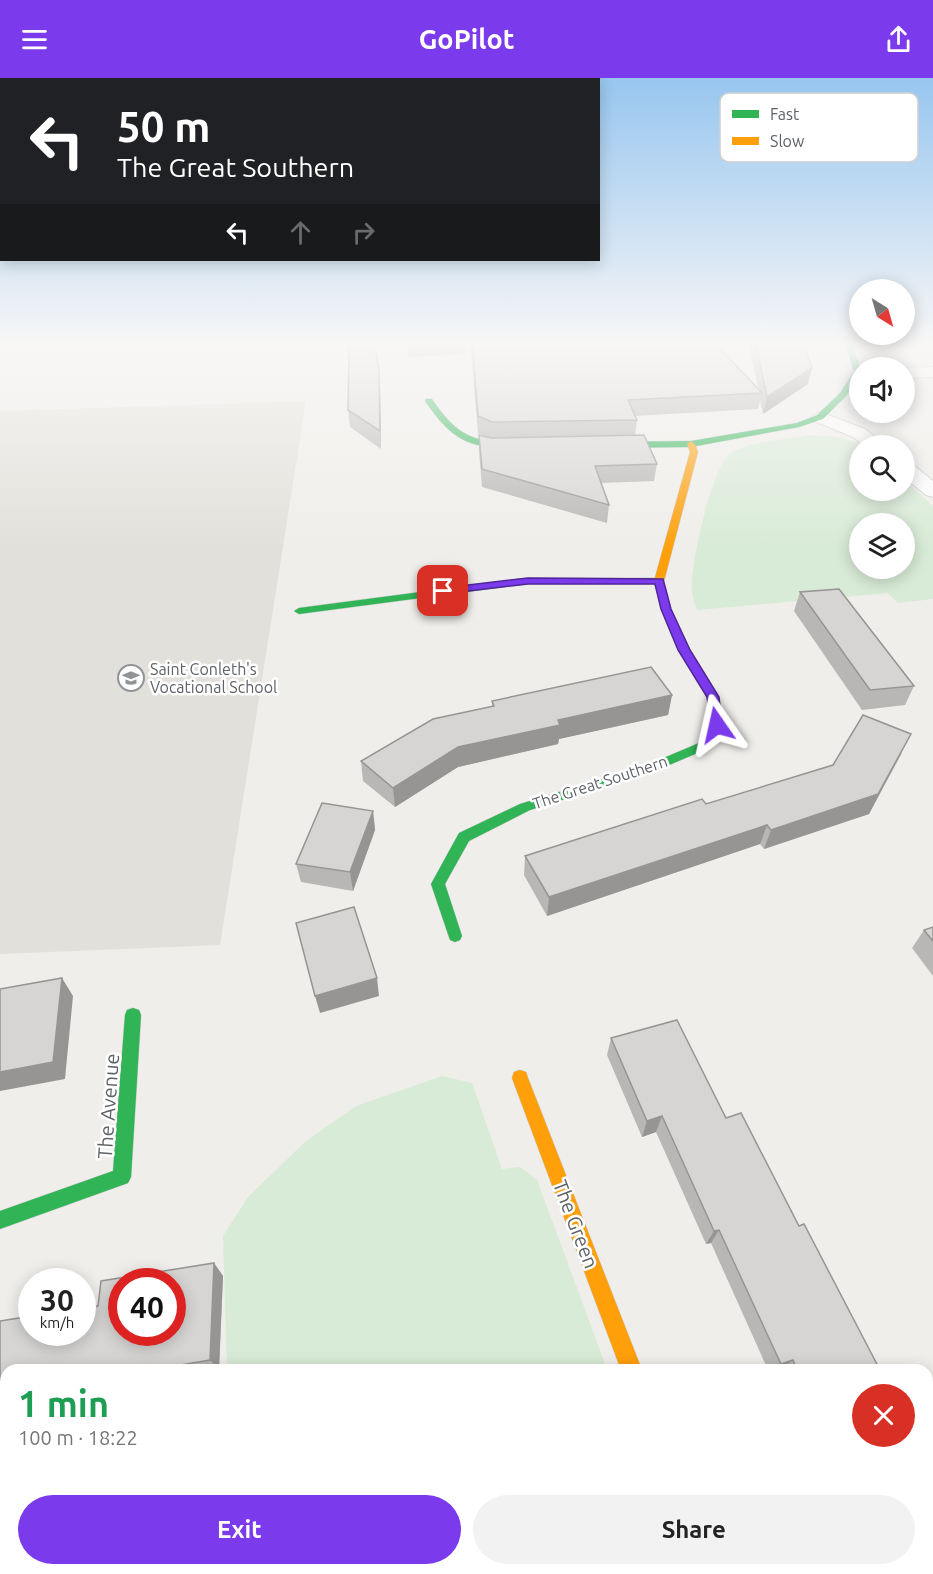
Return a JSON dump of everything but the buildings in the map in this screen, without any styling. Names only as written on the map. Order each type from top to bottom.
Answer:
[{"type":"street","points":[[435,411],[447,429],[468,441],[491,447],[538,446]]},
{"type":"street","points":[[585,445],[691,444],[799,425],[820,417],[826,411]]},
{"type":"street","points":[[820,417],[862,435]]},
{"type":"street","name":"The Great Southern","points":[[455,936],[438,884],[464,837],[525,807],[651,768],[703,746],[717,725],[713,697],[684,650],[666,609],[659,581],[694,452],[691,444]]},
{"type":"street","points":[[915,476],[933,491]]},
{"type":"street","points":[[299,611],[528,581],[659,581]]},
{"type":"street","name":"The Avenue","points":[[0,1220],[122,1177],[133,1015]]},
{"type":"street","name":"The Green","points":[[520,1078],[630,1364]]},
{"type":"shaded area","name":"Saint Conleth's Vocational School","points":[[0,411],[304,411],[220,945],[0,954]]},
{"type":"green space","points":[[811,435],[849,440],[849,501],[915,501],[915,489],[933,506],[933,599],[898,603],[888,593],[697,610],[692,592],[694,563],[703,518],[716,476],[731,453],[749,445]]},
{"type":"green space","points":[[442,1076],[472,1083],[502,1169],[520,1167],[537,1180],[605,1364],[227,1364],[223,1236],[248,1197],[306,1141],[356,1106]]},
{"type":"traffic: fast","points":[[436,411],[448,427],[468,440],[491,445],[523,446]]},
{"type":"traffic: fast","points":[[604,445],[691,444],[799,425],[820,417],[826,411]]},
{"type":"traffic: fast","points":[[299,611],[528,581],[659,581]]},
{"type":"traffic: fast","points":[[455,936],[438,884],[464,837],[525,807],[651,768],[703,746],[717,725]]},
{"type":"traffic: fast","points":[[0,1220],[122,1177],[133,1015]]},
{"type":"traffic: slow","points":[[691,444],[694,452],[659,581],[666,609],[684,649],[713,697],[717,725]]},
{"type":"traffic: slow","points":[[520,1078],[630,1364]]},
{"type":"place","name":"Saint Conleth's Vocational School","points":[[131,678]]},
{"type":"route","points":[[443,591],[528,581],[659,581],[666,609],[684,650],[713,697],[717,725]]}]
